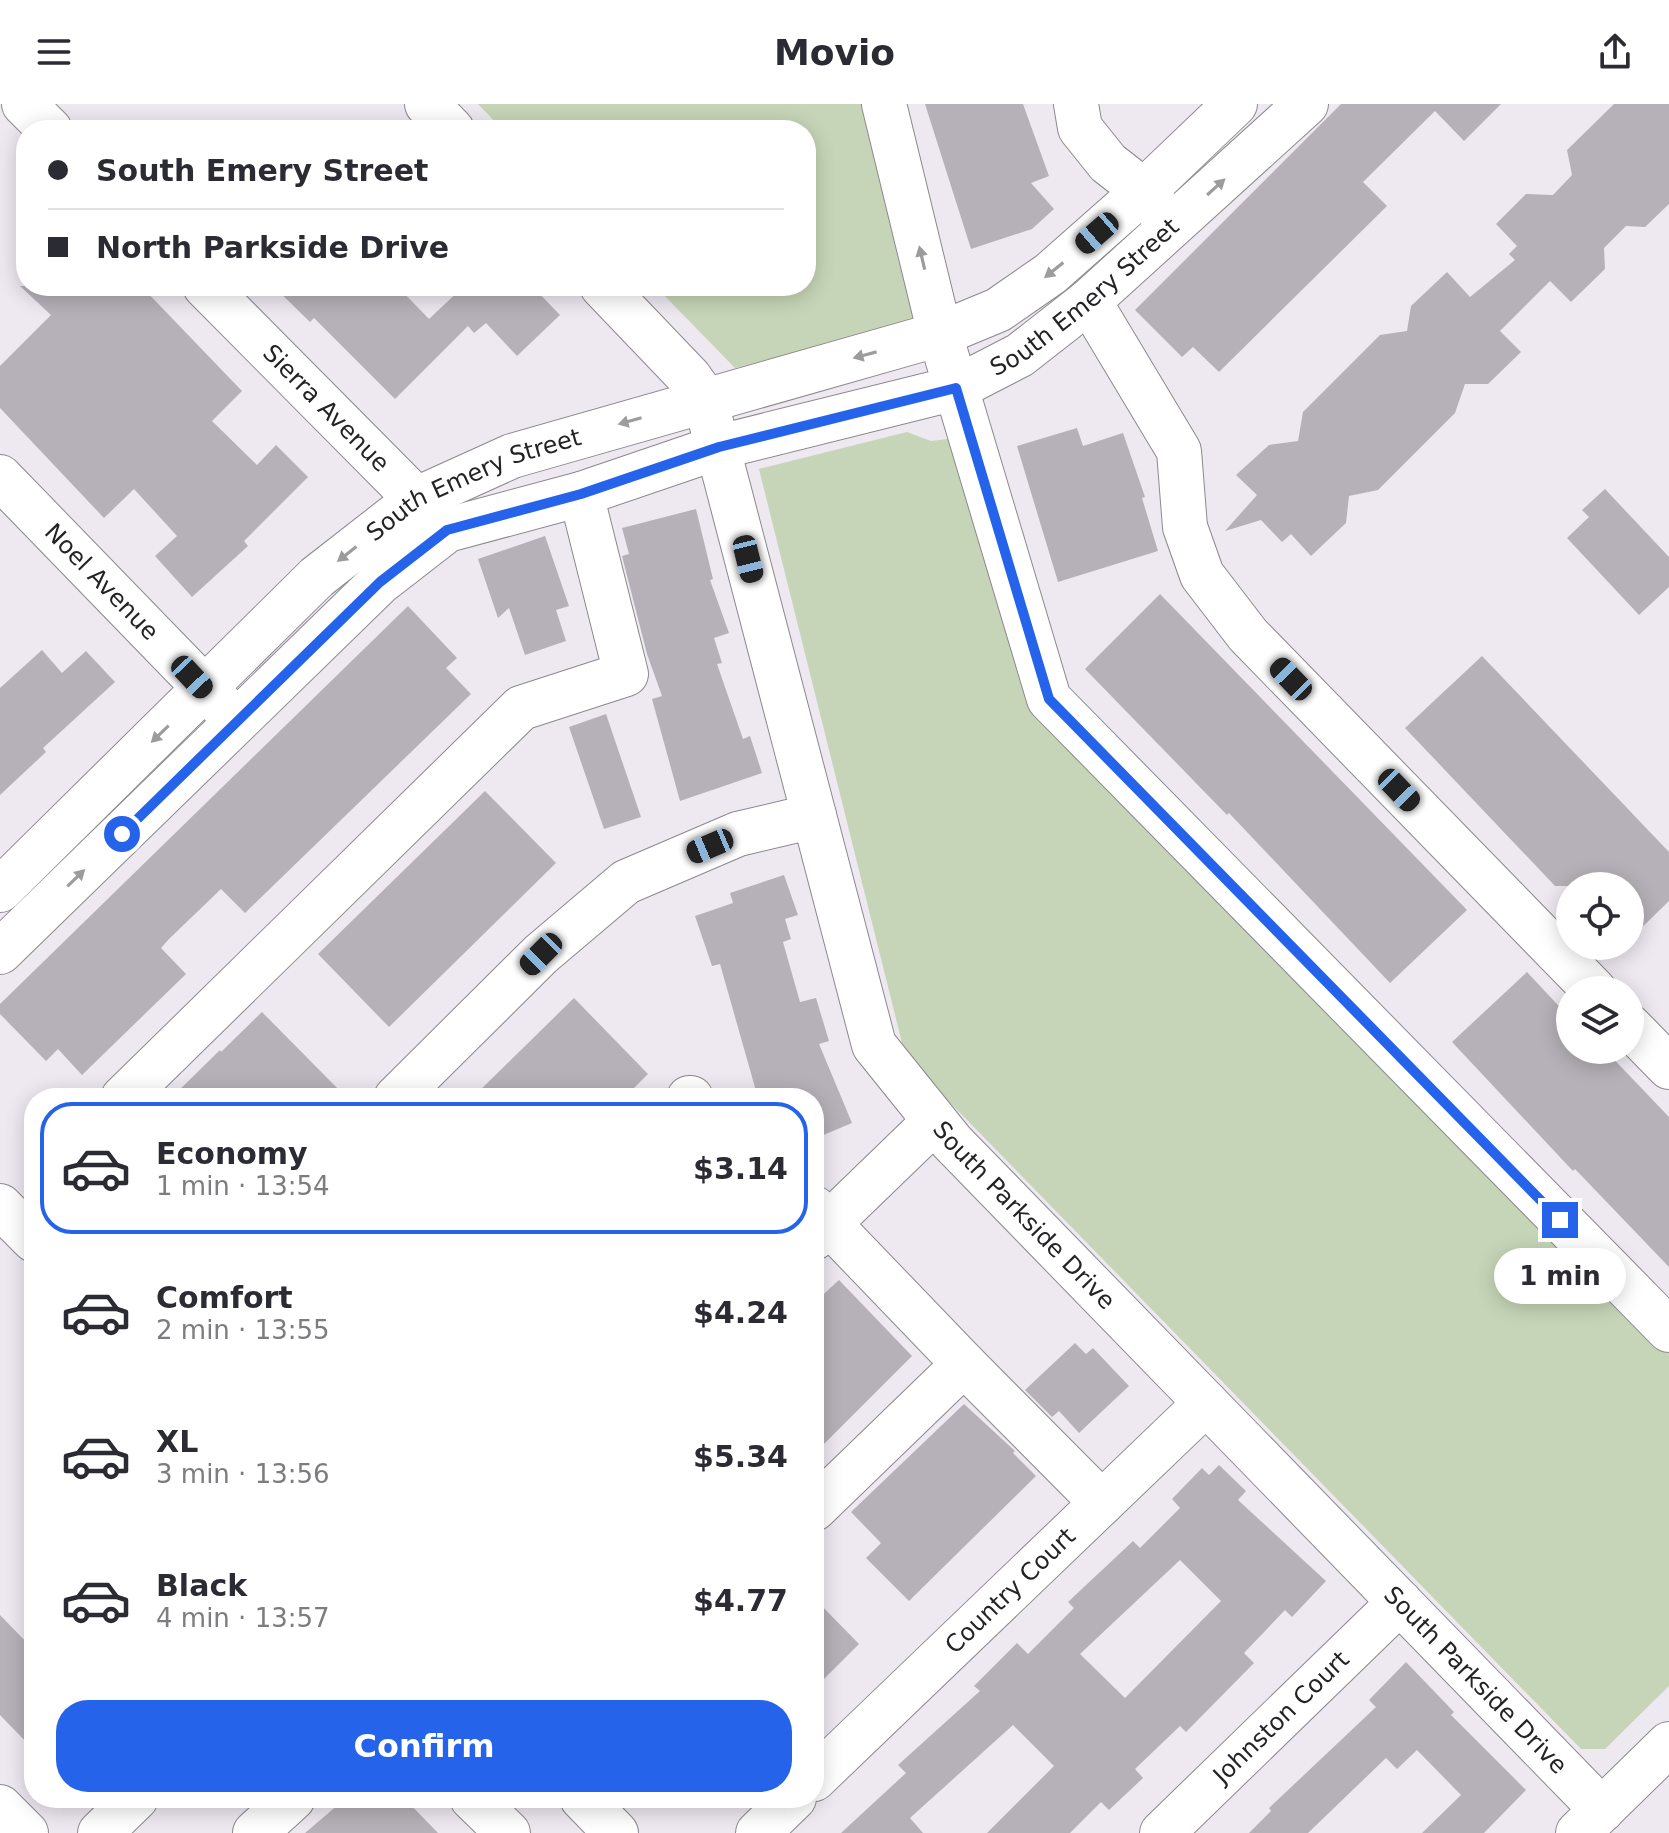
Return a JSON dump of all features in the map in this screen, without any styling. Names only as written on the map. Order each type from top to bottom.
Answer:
[{"type":"street","points":[[24,104],[40,120]]},
{"type":"street","points":[[427,104],[442,120]]},
{"type":"street","points":[[884,104],[940,334],[1049,699],[1669,1330]]},
{"type":"street","points":[[1076,104],[1080,128],[1108,163],[1144,191],[1172,227]]},
{"type":"street","name":"South Emery Street","points":[[3,883],[205,690],[317,577],[417,499],[512,456],[940,334],[998,310],[1050,274],[1144,191],[1235,104]]},
{"type":"street","name":"South Emery Street","points":[[0,952],[380,582],[447,530],[956,388],[1020,355],[1089,301],[1306,104]]},
{"type":"street","name":"Sierra Avenue","points":[[215,296],[447,530]]},
{"type":"street","points":[[612,296],[690,378],[705,399]]},
{"type":"street","points":[[1089,301],[1179,451],[1185,527],[1202,575],[1248,635],[1580,976]]},
{"type":"street","name":"South Parkside Drive","points":[[705,399],[874,1045],[935,1121],[1400,1602],[1590,1822]]},
{"type":"street","name":"Noel Avenue","points":[[0,477],[237,721]]},
{"type":"street","points":[[133,1088],[521,708],[626,674],[581,494]]},
{"type":"street","points":[[406,1088],[541,954],[626,882],[738,834],[814,816]]},
{"type":"street","points":[[3,883],[39,914]]},
{"type":"street","points":[[1644,1041],[1669,1067]]},
{"type":"street","points":[[824,1219],[935,1121]]},
{"type":"street","points":[[0,1206],[24,1230]]},
{"type":"street","points":[[824,1228],[1102,1503]]},
{"type":"street","points":[[824,1499],[964,1364]]},
{"type":"street","name":"Country Court","points":[[824,1769],[1206,1403]]},
{"type":"street","name":"Johnston Court","points":[[1162,1833],[1400,1602]]},
{"type":"street","points":[[1590,1822],[1669,1744]]},
{"type":"street","points":[[0,1807],[26,1833]]},
{"type":"street","points":[[100,1833],[126,1808]]},
{"type":"street","points":[[255,1833],[282,1808]]},
{"type":"street","points":[[482,1808],[508,1833]]},
{"type":"street","points":[[592,1808],[616,1833]]},
{"type":"street","points":[[758,1833],[784,1808]]},
{"type":"green space","points":[[478,104],[869,104],[915,321],[735,368],[665,296],[816,296],[816,120],[493,120]]},
{"type":"green space","points":[[907,432],[931,441],[955,438],[1044,712],[1669,1354],[1669,1686],[1605,1749],[1581,1749],[924,1076],[904,1051],[759,469]]},
{"type":"building","points":[[925,104],[1023,104],[1049,176],[1031,183],[1054,209],[1032,229],[971,249]]},
{"type":"building","points":[[1341,104],[1501,104],[1464,141],[1435,111],[1363,182],[1387,206],[1219,372],[1193,347],[1182,357],[1135,310]]},
{"type":"building","points":[[1614,104],[1669,104],[1669,204],[1645,227],[1626,226],[1604,248],[1605,269],[1571,302],[1550,281],[1500,331],[1521,352],[1488,384],[1465,384],[1455,413],[1378,490],[1349,496],[1346,523],[1311,556],[1291,534],[1282,542],[1261,520],[1225,531],[1257,495],[1236,475],[1269,445],[1298,441],[1303,412],[1380,335],[1407,331],[1411,306],[1447,272],[1470,297],[1515,260],[1509,254],[1517,246],[1496,224],[1526,194],[1553,195],[1572,175],[1567,150]]},
{"type":"building","points":[[31,296],[151,296],[242,391],[212,421],[257,465],[276,445],[308,477],[244,541],[248,546],[192,597],[155,556],[177,536],[134,489],[104,518],[0,408],[0,366],[51,315]]},
{"type":"building","points":[[283,296],[407,296],[429,319],[453,296],[542,296],[560,315],[517,356],[486,323],[474,333],[468,326],[395,399],[314,318],[310,322]]},
{"type":"building","points":[[1077,428],[1083,446],[1123,433],[1145,497],[1142,498],[1158,551],[1058,582],[1017,446]]},
{"type":"building","points":[[1605,489],[1669,557],[1669,587],[1639,615],[1567,538],[1589,517],[1582,510]]},
{"type":"building","points":[[696,509],[713,579],[710,580],[729,633],[714,638],[722,663],[717,664],[743,739],[750,736],[762,773],[680,801],[652,699],[662,696],[647,654],[622,556],[629,554],[622,528]]},
{"type":"building","points":[[545,536],[569,606],[556,610],[566,641],[525,655],[509,608],[498,618],[478,559]]},
{"type":"building","points":[[1160,594],[1467,910],[1390,983],[1229,813],[1227,815],[1085,669]]},
{"type":"building","points":[[408,606],[457,658],[446,668],[471,694],[245,913],[221,889],[169,939],[161,948],[186,974],[82,1075],[58,1049],[46,1061],[0,1014],[0,1004]]},
{"type":"building","points":[[42,650],[62,673],[86,651],[115,682],[43,748],[46,752],[0,795],[0,688]]},
{"type":"building","points":[[1482,656],[1669,852],[1669,901],[1644,925],[1644,872],[1556,872],[1555,886],[1405,728]]},
{"type":"building","points":[[606,714],[641,817],[604,829],[569,727]]},
{"type":"building","points":[[485,791],[556,863],[389,1027],[318,954]]},
{"type":"building","points":[[784,875],[798,915],[785,919],[791,939],[783,942],[800,1002],[816,998],[829,1041],[819,1044],[852,1123],[824,1135],[824,1088],[755,1088],[720,964],[712,966],[695,916],[733,903],[730,893]]},
{"type":"building","points":[[1527,972],[1556,1003],[1556,1064],[1618,1064],[1669,1117],[1669,1267],[1575,1169],[1573,1171],[1452,1042]]},
{"type":"building","points":[[574,998],[648,1074],[634,1088],[482,1088]]},
{"type":"building","points":[[262,1012],[337,1088],[181,1088]]},
{"type":"building","points":[[839,1280],[912,1356],[824,1444],[824,1294]]},
{"type":"building","points":[[1075,1343],[1086,1354],[1093,1348],[1129,1386],[1079,1433],[1059,1411],[1052,1417],[1025,1390]]},
{"type":"building","points":[[964,1404],[1015,1451],[1013,1453],[1036,1476],[909,1601],[866,1558],[881,1543],[851,1512]]},
{"type":"building","points":[[1219,1465],[1246,1491],[1238,1500],[1326,1581],[1292,1617],[1285,1610],[1244,1653],[1254,1663],[1186,1732],[1180,1726],[1135,1769],[1143,1778],[1109,1810],[1101,1802],[1070,1833],[987,1833],[1054,1766],[1013,1725],[910,1818],[923,1833],[841,1833],[906,1773],[898,1765],[980,1691],[974,1686],[1017,1643],[1028,1654],[1074,1608],[1068,1602],[1133,1541],[1140,1548],[1180,1508],[1172,1499],[1202,1468],[1209,1475]],"holes":[[[1180,1560],[1221,1601],[1125,1698],[1080,1654]]]},
{"type":"building","points":[[824,1608],[859,1644],[824,1679]]},
{"type":"building","points":[[0,1615],[24,1640],[24,1740],[0,1715]]},
{"type":"building","points":[[1406,1662],[1454,1712],[1451,1715],[1526,1790],[1484,1833],[1422,1833],[1461,1795],[1417,1750],[1397,1769],[1386,1758],[1308,1833],[1249,1833],[1271,1811],[1269,1808],[1376,1707],[1369,1700]]},
{"type":"building","points":[[334,1808],[414,1808],[438,1833],[305,1833]]},
{"type":"route","points":[[122,834],[380,582],[416,551],[447,530],[581,494],[719,447],[956,388],[1049,699],[1560,1220]]}]
